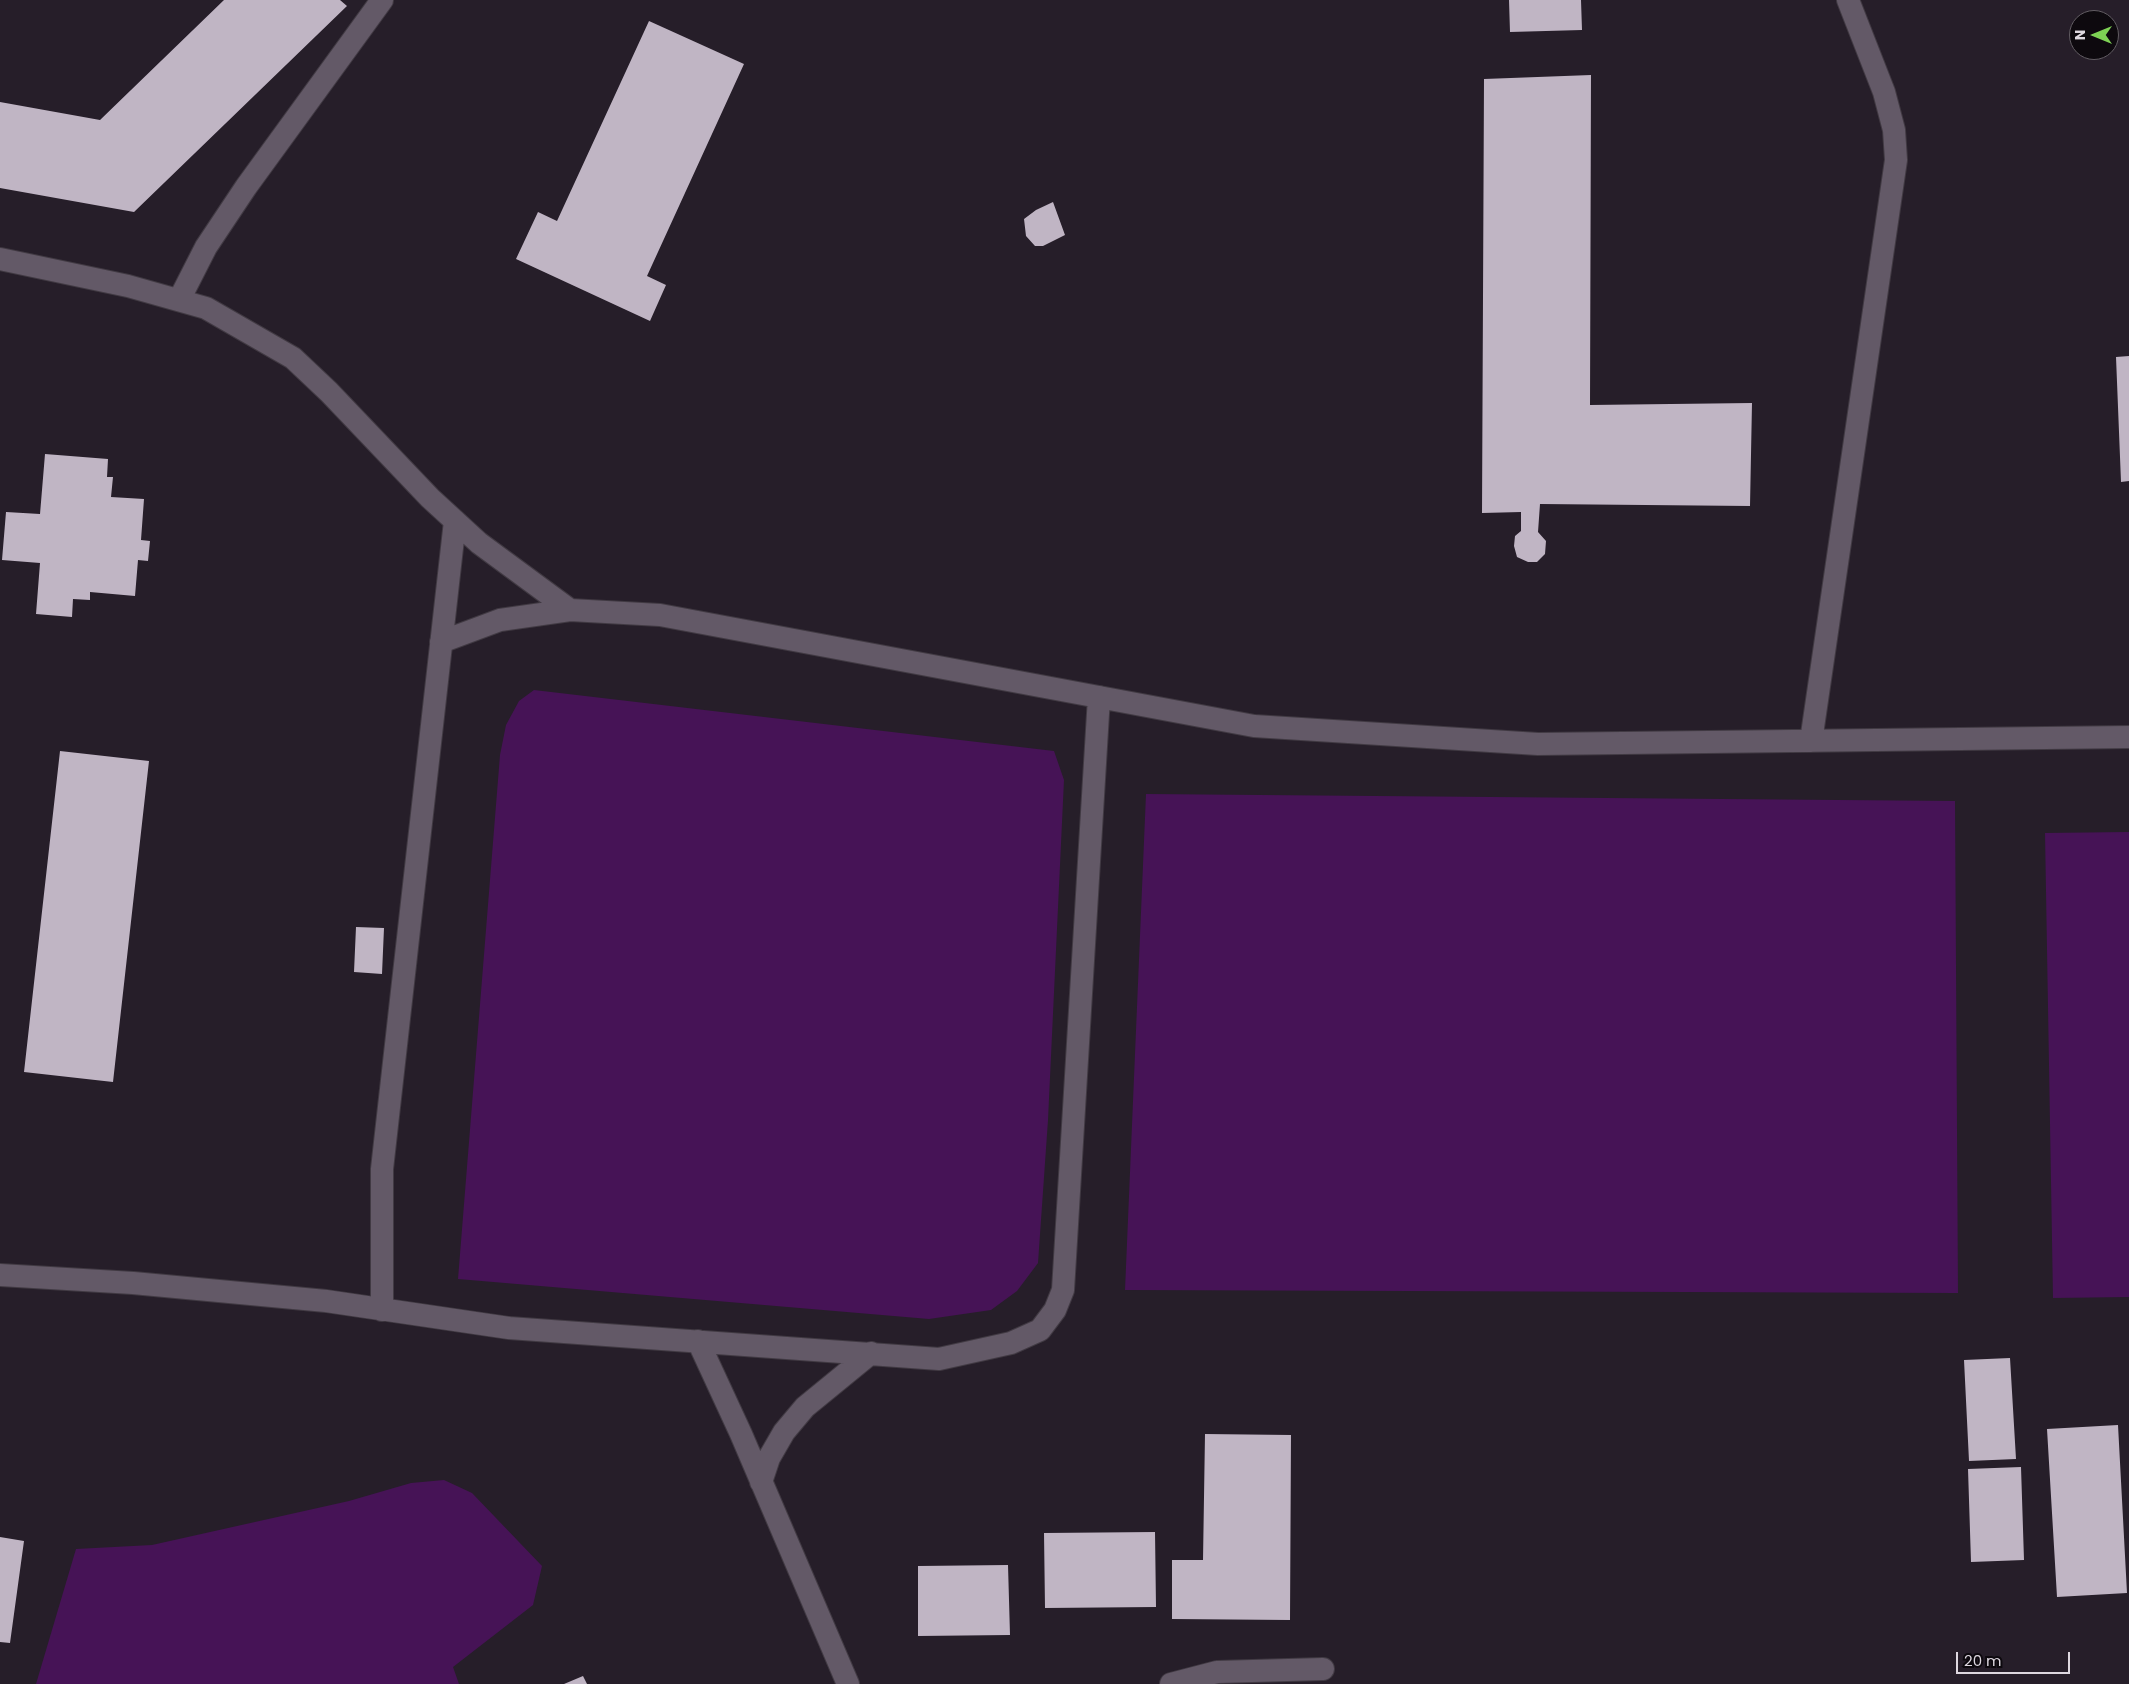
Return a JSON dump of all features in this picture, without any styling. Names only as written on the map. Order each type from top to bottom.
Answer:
[{"type":"lane","points":[[179,300],[206,246],[302,108],[382,0]]},
{"type":"lane","points":[[1811,741],[1896,160],[1894,130],[1884,92],[1848,0]]},
{"type":"lane","points":[[0,259],[128,286],[206,308],[293,358],[329,392],[454,521],[479,543],[570,610]]},
{"type":"lane","points":[[382,1310],[382,1169],[454,521]]},
{"type":"lane","points":[[441,642],[500,620],[570,610],[660,615],[1254,726],[1538,744],[2129,737]]},
{"type":"lane","points":[[0,1275],[326,1301],[509,1328],[939,1358],[981,1351],[1011,1343],[1040,1330],[1056,1310],[1063,1290],[1099,697]]},
{"type":"lane","points":[[698,1341],[848,1684]]},
{"type":"lane","points":[[761,1482],[769,1458],[784,1432],[805,1408],[871,1354]]},
{"type":"lane","points":[[1171,1684],[1217,1672],[1323,1669]]},
{"type":"shaded area","points":[[534,690],[1054,751],[1064,780],[1048,1120],[1038,1263],[1017,1291],[991,1310],[929,1319],[458,1279],[500,755],[506,725],[519,701]]},
{"type":"shaded area","points":[[1146,794],[1955,801],[1958,1293],[1125,1290]]},
{"type":"shaded area","points":[[2129,832],[2129,1297],[2053,1298],[2045,833]]},
{"type":"shaded area","points":[[444,1480],[472,1493],[542,1566],[533,1605],[453,1667],[459,1684],[36,1684],[76,1549],[152,1545],[349,1501],[411,1483]]},
{"type":"building","points":[[224,0],[340,0],[347,6],[134,212],[0,188],[0,102],[100,120]]},
{"type":"building","points":[[1509,0],[1581,0],[1582,30],[1510,32]]},
{"type":"building","points":[[649,21],[744,64],[647,276],[666,285],[650,321],[516,259],[538,212],[557,221]]},
{"type":"building","points":[[1591,75],[1590,405],[1752,403],[1750,506],[1540,504],[1538,532],[1546,541],[1545,554],[1537,562],[1528,562],[1517,557],[1514,546],[1515,536],[1521,531],[1521,512],[1482,513],[1484,79]]},
{"type":"building","points":[[1053,202],[1065,235],[1043,246],[1035,246],[1026,236],[1024,219],[1036,210]]},
{"type":"building","points":[[2129,356],[2129,481],[2121,482],[2116,357]]},
{"type":"building","points":[[45,454],[108,459],[107,477],[113,477],[111,497],[144,499],[141,540],[150,541],[148,561],[138,560],[135,596],[90,592],[90,600],[73,599],[72,617],[36,614],[40,563],[2,560],[6,512],[40,514]]},
{"type":"building","points":[[60,751],[149,761],[113,1082],[24,1072]]},
{"type":"building","points":[[356,927],[384,928],[382,974],[354,972]]},
{"type":"building","points":[[2010,1358],[2016,1459],[1969,1461],[1964,1360]]},
{"type":"building","points":[[2118,1425],[2127,1593],[2057,1597],[2047,1429]]},
{"type":"building","points":[[1205,1434],[1291,1435],[1290,1620],[1172,1619],[1172,1560],[1203,1560]]},
{"type":"building","points":[[2021,1467],[2024,1560],[1971,1562],[1968,1469]]},
{"type":"building","points":[[1155,1532],[1156,1607],[1045,1608],[1044,1533]]},
{"type":"building","points":[[0,1537],[24,1541],[10,1643],[0,1642]]},
{"type":"building","points":[[1008,1565],[1010,1635],[918,1636],[918,1566]]},
{"type":"building","points":[[583,1676],[587,1684],[564,1684]]}]
